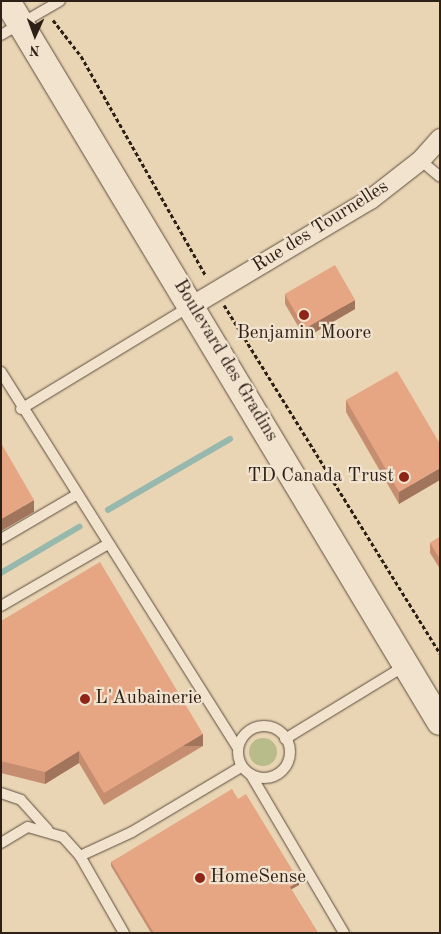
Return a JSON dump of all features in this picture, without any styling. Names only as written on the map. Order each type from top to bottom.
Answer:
[{"type":"street","name":"Boulevard des Gradins","points":[[7,1],[11,29],[192,305],[440,722]]},
{"type":"street","name":"Rue des Tournelles","points":[[192,305],[363,204],[420,160],[440,138]]},
{"type":"lane","points":[[11,29],[60,1]]},
{"type":"lane","points":[[420,160],[440,177]]},
{"type":"lane","points":[[21,409],[192,305]]},
{"type":"lane","points":[[1,372],[21,409],[238,748],[241,767],[250,775],[344,933]]},
{"type":"lane","points":[[1,539],[76,495]]},
{"type":"lane","points":[[1,606],[108,544]]},
{"type":"lane","points":[[286,739],[406,665]]},
{"type":"lane","points":[[238,748],[254,728],[275,729],[286,739],[289,757],[280,772],[264,778],[250,775]]},
{"type":"lane","points":[[80,856],[132,832],[241,767]]},
{"type":"lane","points":[[1,793],[21,800],[48,830]]},
{"type":"lane","points":[[1,842],[28,827],[48,830],[63,837],[80,856],[124,933]]},
{"type":"path","points":[[47,9],[81,56],[215,291],[276,382],[440,653]]},
{"type":"green space","points":[[263,738],[273,742],[277,752],[273,762],[263,766],[253,762],[249,752],[253,742]]},
{"type":"building","points":[[335,265],[355,300],[305,329],[285,294]]},
{"type":"building","points":[[397,371],[440,444],[440,468],[399,492],[346,400]]},
{"type":"building","points":[[1,443],[34,500],[1,519]]},
{"type":"building","points":[[440,537],[440,559],[430,543]]},
{"type":"building","points":[[100,562],[203,734],[104,793],[79,751],[45,772],[1,761],[1,621]]},
{"type":"building","points":[[232,789],[238,799],[246,794],[299,881],[290,887],[318,933],[154,933],[111,862]]},
{"type":"waterway","points":[[108,510],[230,439]]},
{"type":"waterway","points":[[1,573],[79,527]]},
{"type":"place","name":"Benjamin Moore","points":[[304,315]]},
{"type":"place","name":"TD Canada Trust","points":[[404,477]]},
{"type":"place","name":"L'Aubainerie","points":[[85,699]]},
{"type":"place","name":"HomeSense","points":[[200,878]]}]
